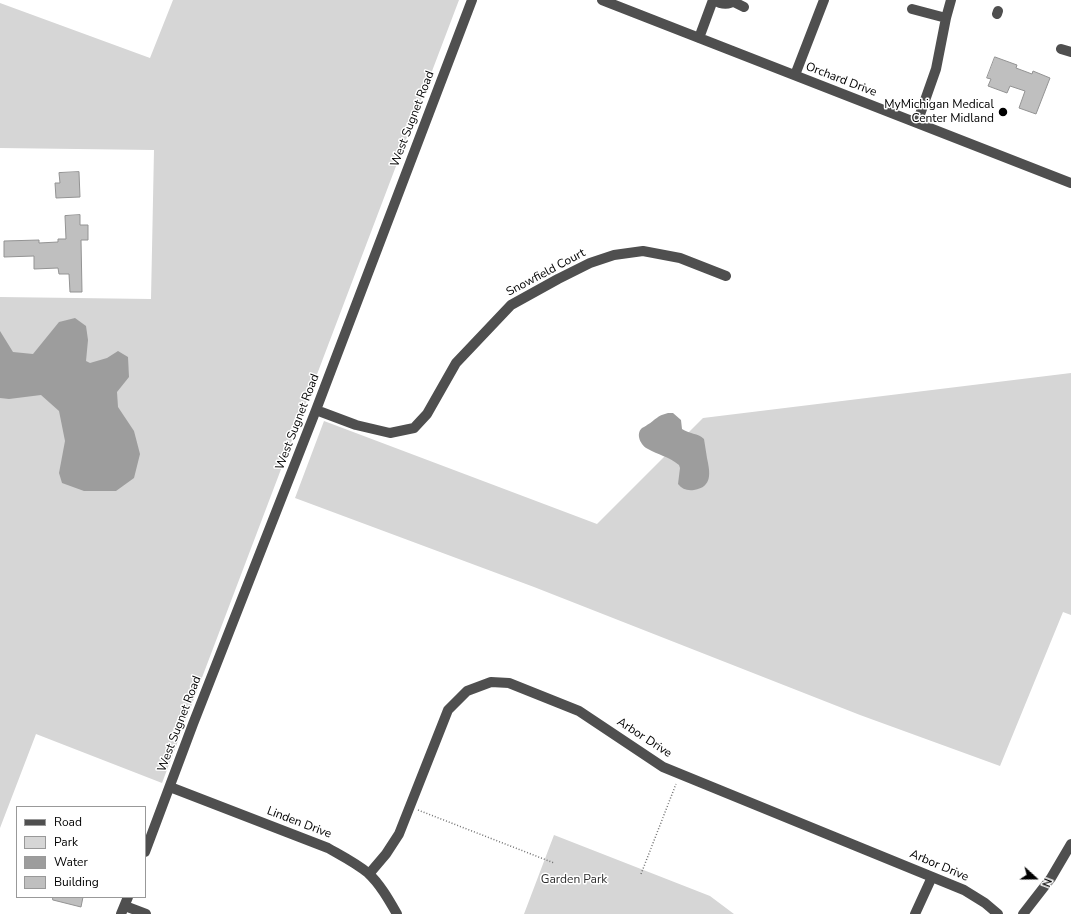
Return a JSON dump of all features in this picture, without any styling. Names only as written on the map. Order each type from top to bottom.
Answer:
[{"type":"street","name":"West Sugnet Road","points":[[146,849],[193,724],[316,410],[472,0]]},
{"type":"street","name":"Orchard Drive","points":[[602,0],[1071,183]]},
{"type":"street","points":[[699,38],[714,0],[724,4],[735,1],[744,7]]},
{"type":"street","points":[[795,75],[824,0]]},
{"type":"street","points":[[917,123],[936,69],[951,0]]},
{"type":"street","points":[[912,9],[946,18]]},
{"type":"street","name":"Snowfield Court","points":[[316,410],[356,425],[390,433],[414,428],[427,414],[456,363],[511,306],[558,279],[590,263],[614,255],[643,251],[665,255],[680,258],[726,276]]},
{"type":"street","name":"Arbor Drive","points":[[369,874],[386,854],[399,834],[448,710],[467,691],[490,682],[509,683],[579,711],[663,767],[964,890],[985,903],[998,914]]},
{"type":"street","name":"Linden Drive","points":[[170,787],[328,848],[350,860],[369,874],[382,890],[397,914]]},
{"type":"street","points":[[1022,914],[1051,878],[1071,844]]},
{"type":"street","points":[[915,914],[932,877]]},
{"type":"street","points":[[125,906],[146,914]]},
{"type":"path","points":[[641,874],[680,774]]},
{"type":"path","points":[[409,806],[554,863]]},
{"type":"green space","points":[[173,0],[459,0],[162,783],[36,734],[0,828],[0,297],[151,299],[154,150],[0,148],[0,3],[150,58]]},
{"type":"green space","points":[[1071,373],[1071,615],[1063,612],[1000,766],[860,715],[534,587],[295,498],[324,421],[597,524],[703,418]]},
{"type":"green space","name":"Garden Park","points":[[554,835],[710,896],[734,914],[524,914]]},
{"type":"water","points":[[75,318],[86,326],[88,340],[86,361],[90,363],[107,358],[118,351],[128,357],[129,377],[117,392],[118,407],[134,431],[140,454],[134,478],[116,491],[84,491],[62,483],[59,473],[65,441],[59,411],[41,395],[9,399],[0,398],[0,331],[13,352],[33,354],[59,322]]},
{"type":"water","points":[[668,413],[673,413],[681,420],[682,429],[704,439],[709,468],[709,478],[704,486],[700,488],[689,490],[681,487],[678,484],[679,465],[645,447],[641,443],[639,433],[642,428]]},
{"type":"building","points":[[995,57],[1017,65],[1016,68],[1032,74],[1033,71],[1050,78],[1036,114],[1019,108],[1025,91],[1010,86],[1007,93],[988,86],[991,79],[987,78]]},
{"type":"building","points":[[79,172],[80,197],[56,198],[55,183],[60,183],[59,173]]},
{"type":"building","points":[[80,215],[80,225],[88,225],[88,240],[81,240],[82,292],[70,292],[69,274],[59,274],[58,268],[34,269],[34,256],[4,257],[4,241],[39,240],[39,243],[58,242],[58,239],[66,239],[65,216]]},
{"type":"building","points":[[53,898],[83,898],[81,907],[53,900]]},
{"type":"place","name":"MyMichigan Medical Center Midland","points":[[1003,112]]}]
